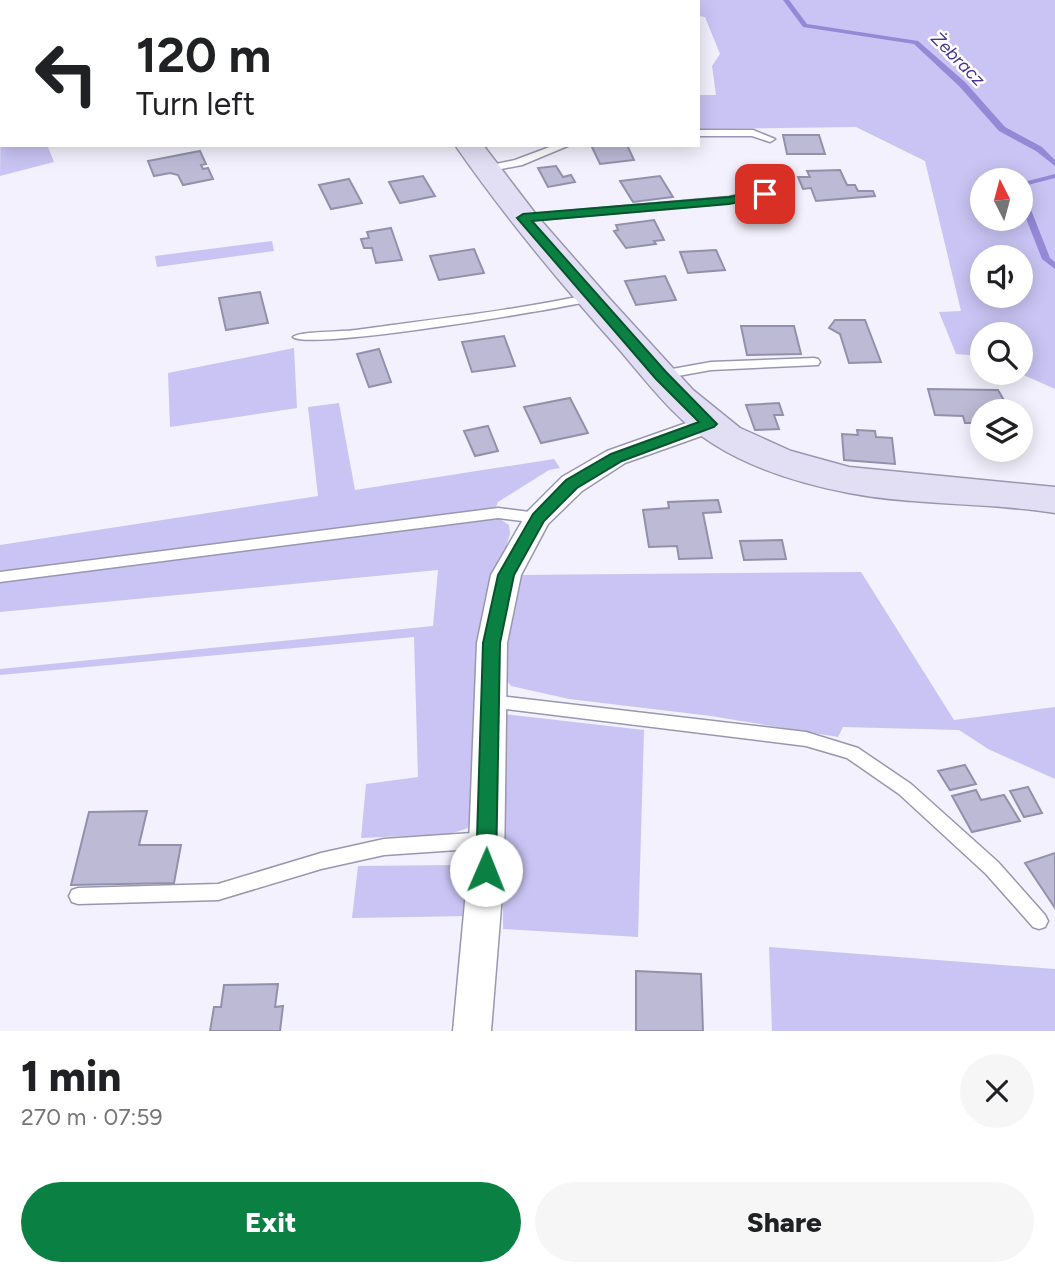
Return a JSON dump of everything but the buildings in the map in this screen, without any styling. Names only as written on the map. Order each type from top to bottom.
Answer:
[{"type":"street","points":[[477,157],[523,218],[591,298],[709,424],[731,438],[782,461],[852,480],[898,487],[999,492],[1055,500]]},
{"type":"street","points":[[472,1031],[487,840],[492,643],[506,575],[538,518],[572,484],[617,457],[709,424]]},
{"type":"lane","points":[[700,133],[753,133],[770,138]]},
{"type":"lane","points":[[477,157],[518,163],[560,147]]},
{"type":"lane","points":[[523,218],[729,200],[783,188],[785,175]]},
{"type":"lane","points":[[299,337],[348,335],[548,307],[591,298]]},
{"type":"lane","points":[[661,375],[711,366],[814,362]]},
{"type":"lane","points":[[0,577],[498,513],[538,518]]},
{"type":"lane","points":[[490,701],[806,738],[852,753],[905,789],[992,868],[1040,921]]},
{"type":"lane","points":[[79,896],[218,892],[321,861],[384,847],[487,840]]},
{"type":"shaded area","points":[[700,0],[1055,0],[1055,389],[1033,379],[1033,322],[970,322],[970,355],[956,354],[939,312],[961,311],[925,161],[856,127],[700,129],[700,95],[716,95],[712,66],[720,54],[705,17],[700,16]]},
{"type":"shaded area","points":[[0,147],[48,147],[54,162],[0,176]]},
{"type":"shaded area","points":[[272,241],[274,251],[157,267],[155,256]]},
{"type":"shaded area","points":[[294,348],[297,408],[170,427],[168,373]]},
{"type":"shaded area","points":[[339,403],[355,490],[554,459],[560,468],[549,470],[498,502],[491,518],[500,519],[509,525],[510,534],[486,616],[473,814],[468,828],[450,834],[361,838],[366,784],[418,777],[414,637],[0,675],[0,669],[433,626],[438,570],[0,612],[0,545],[318,496],[308,407]]},
{"type":"shaded area","points":[[861,572],[954,720],[1055,707],[1055,779],[988,749],[959,730],[843,727],[838,737],[711,716],[569,699],[511,686],[502,675],[509,606],[520,575]]},
{"type":"shaded area","points":[[503,714],[644,730],[638,937],[503,929]]},
{"type":"shaded area","points":[[456,865],[466,869],[474,877],[470,916],[352,918],[358,866]]},
{"type":"shaded area","points":[[769,947],[1055,969],[1055,1031],[772,1031]]},
{"type":"waterway","name":"Żebracz","points":[[786,0],[805,26],[916,42],[962,84],[1002,129],[1039,149],[1055,164]]},
{"type":"waterway","name":"Żebracz","points":[[1033,182],[1055,176]]},
{"type":"waterway","name":"Żebracz","points":[[1033,226],[1046,259],[1055,266]]},
{"type":"route","points":[[486,870],[492,643],[506,575],[538,518],[572,484],[617,457],[709,424],[576,281],[523,218],[729,200],[765,194]]}]
